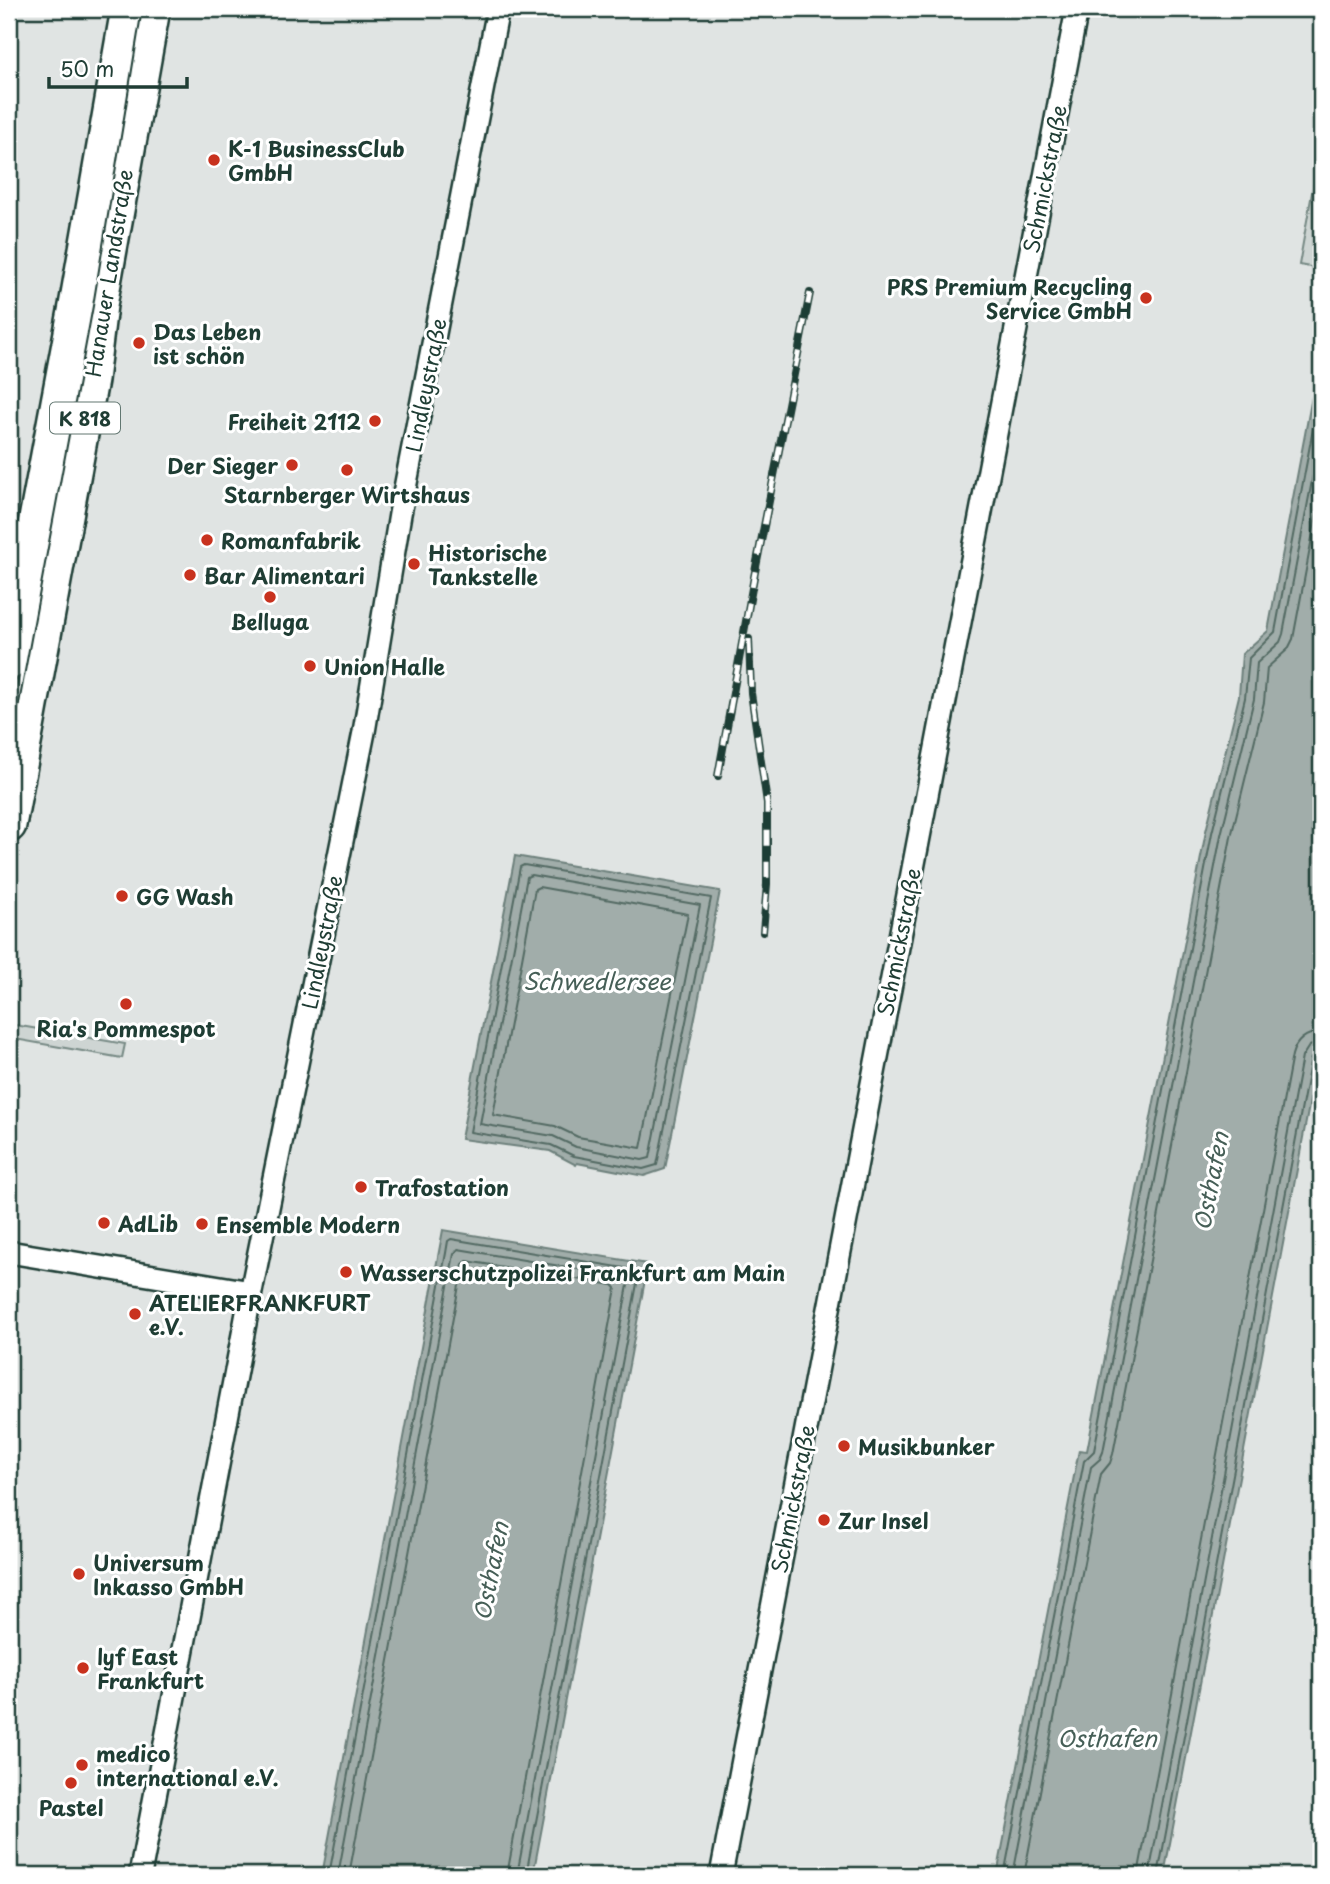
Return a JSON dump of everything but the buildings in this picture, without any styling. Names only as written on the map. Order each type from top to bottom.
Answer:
[{"type":"main road","name":"Hanauer Landstraße","points":[[9,663],[128,9]]},
{"type":"main road","name":"Hanauer Landstraße","points":[[9,825],[91,380],[100,305],[153,9]]},
{"type":"street","name":"Lindleystraße","points":[[140,1875],[251,1292],[364,732],[400,514],[498,9]]},
{"type":"street","name":"Schmickstraße","points":[[721,1875],[1077,9]]},
{"type":"street","points":[[9,1252],[251,1292]]},
{"type":"shaded area","name":"Osthafen","points":[[9,9],[1321,9],[1321,1875],[9,1875]]},
{"type":"shaded area","points":[[1321,143],[1321,269],[1299,265]]},
{"type":"shaded area","points":[[9,1024],[125,1044],[122,1058],[9,1038]]},
{"type":"water","name":"Osthafen","points":[[1321,349],[1321,1042],[1164,1875],[997,1875],[1079,1450],[1087,1451],[1206,831],[1239,696],[1242,654],[1268,631]]},
{"type":"water","name":"Schwedlersee","points":[[515,856],[720,891],[665,1169],[644,1176],[577,1163],[576,1165],[550,1151],[461,1139]]},
{"type":"water","name":"Osthafen","points":[[443,1230],[648,1264],[533,1875],[322,1875]]},
{"type":"tram line","points":[[9,757],[93,306],[142,9]]},
{"type":"railway","points":[[718,776],[810,293]]},
{"type":"railway","points":[[749,639],[751,693],[767,803],[767,884],[763,932]]},
{"type":"place","name":"K-1 BusinessClub GmbH","points":[[214,160]]},
{"type":"place","name":"PRS Premium Recycling Service GmbH","points":[[1146,298]]},
{"type":"place","name":"Das Leben ist schön","points":[[139,343]]},
{"type":"place","name":"Freiheit 2112","points":[[375,421]]},
{"type":"place","name":"Der Sieger","points":[[292,465]]},
{"type":"place","name":"Starnberger Wirtshaus","points":[[347,470]]},
{"type":"place","name":"Romanfabrik","points":[[207,540]]},
{"type":"place","name":"Historische Tankstelle","points":[[414,564]]},
{"type":"place","name":"Bar Alimentari","points":[[190,575]]},
{"type":"place","name":"Belluga","points":[[270,597]]},
{"type":"place","name":"Union Halle","points":[[310,666]]},
{"type":"place","name":"GG Wash","points":[[122,896]]},
{"type":"place","name":"Ria's Pommespot","points":[[126,1004]]},
{"type":"place","name":"Trafostation","points":[[361,1187]]},
{"type":"place","name":"AdLib","points":[[104,1223]]},
{"type":"place","name":"Ensemble Modern","points":[[202,1224]]},
{"type":"place","name":"Wasserschutzpolizei Frankfurt am Main","points":[[346,1272]]},
{"type":"place","name":"ATELIERFRANKFURT e.V.","points":[[135,1314]]},
{"type":"place","name":"Musikbunker","points":[[844,1446]]},
{"type":"place","name":"Zur Insel","points":[[824,1520]]},
{"type":"place","name":"Universum Inkasso GmbH","points":[[79,1574]]},
{"type":"place","name":"lyf East Frankfurt","points":[[83,1668]]},
{"type":"place","name":"medico international e.V.","points":[[82,1765]]},
{"type":"place","name":"Pastel","points":[[71,1783]]}]
